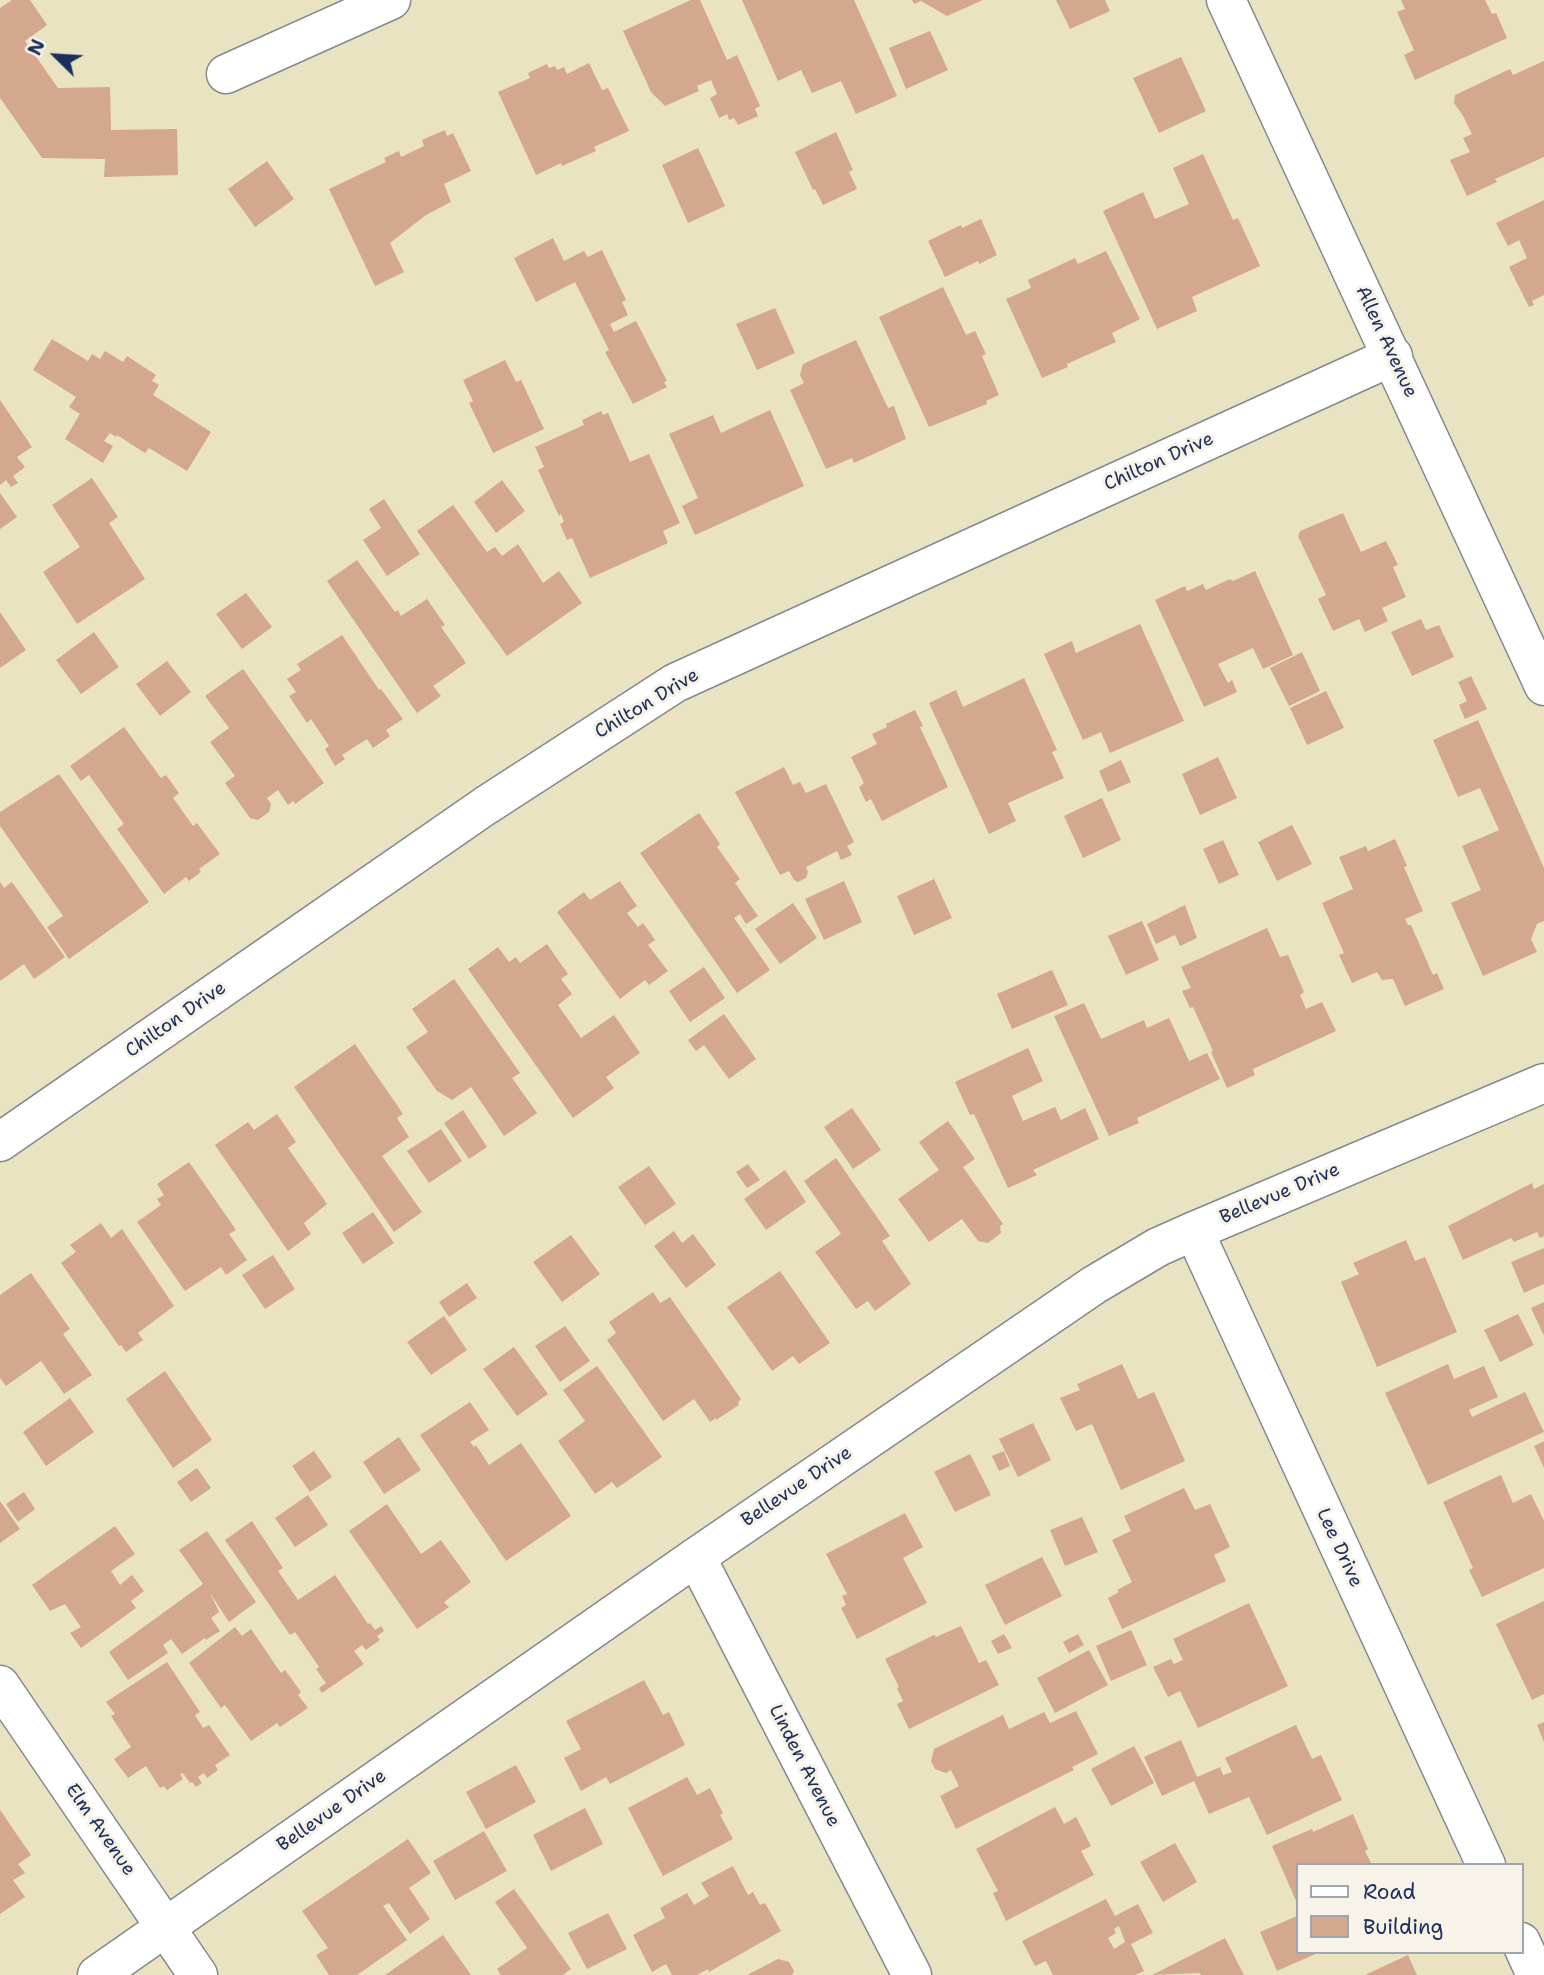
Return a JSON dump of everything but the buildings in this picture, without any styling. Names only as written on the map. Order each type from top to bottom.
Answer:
[{"type":"street","points":[[226,74],[391,0]]},
{"type":"street","name":"Allen Avenue","points":[[1226,0],[1544,686]]},
{"type":"street","name":"Chilton Drive","points":[[0,1142],[485,806],[675,683],[1393,356]]},
{"type":"street","name":"Bellevue Drive","points":[[97,1975],[696,1557],[1094,1285],[1158,1247],[1544,1083]]},
{"type":"street","name":"Lee Drive","points":[[1194,1231],[1485,1863]]},
{"type":"street","name":"Linden Avenue","points":[[696,1557],[912,1975]]},
{"type":"street","name":"Elm Avenue","points":[[0,1685],[198,1975]]},
{"type":"street","points":[[1523,1946],[1536,1975]]}]
